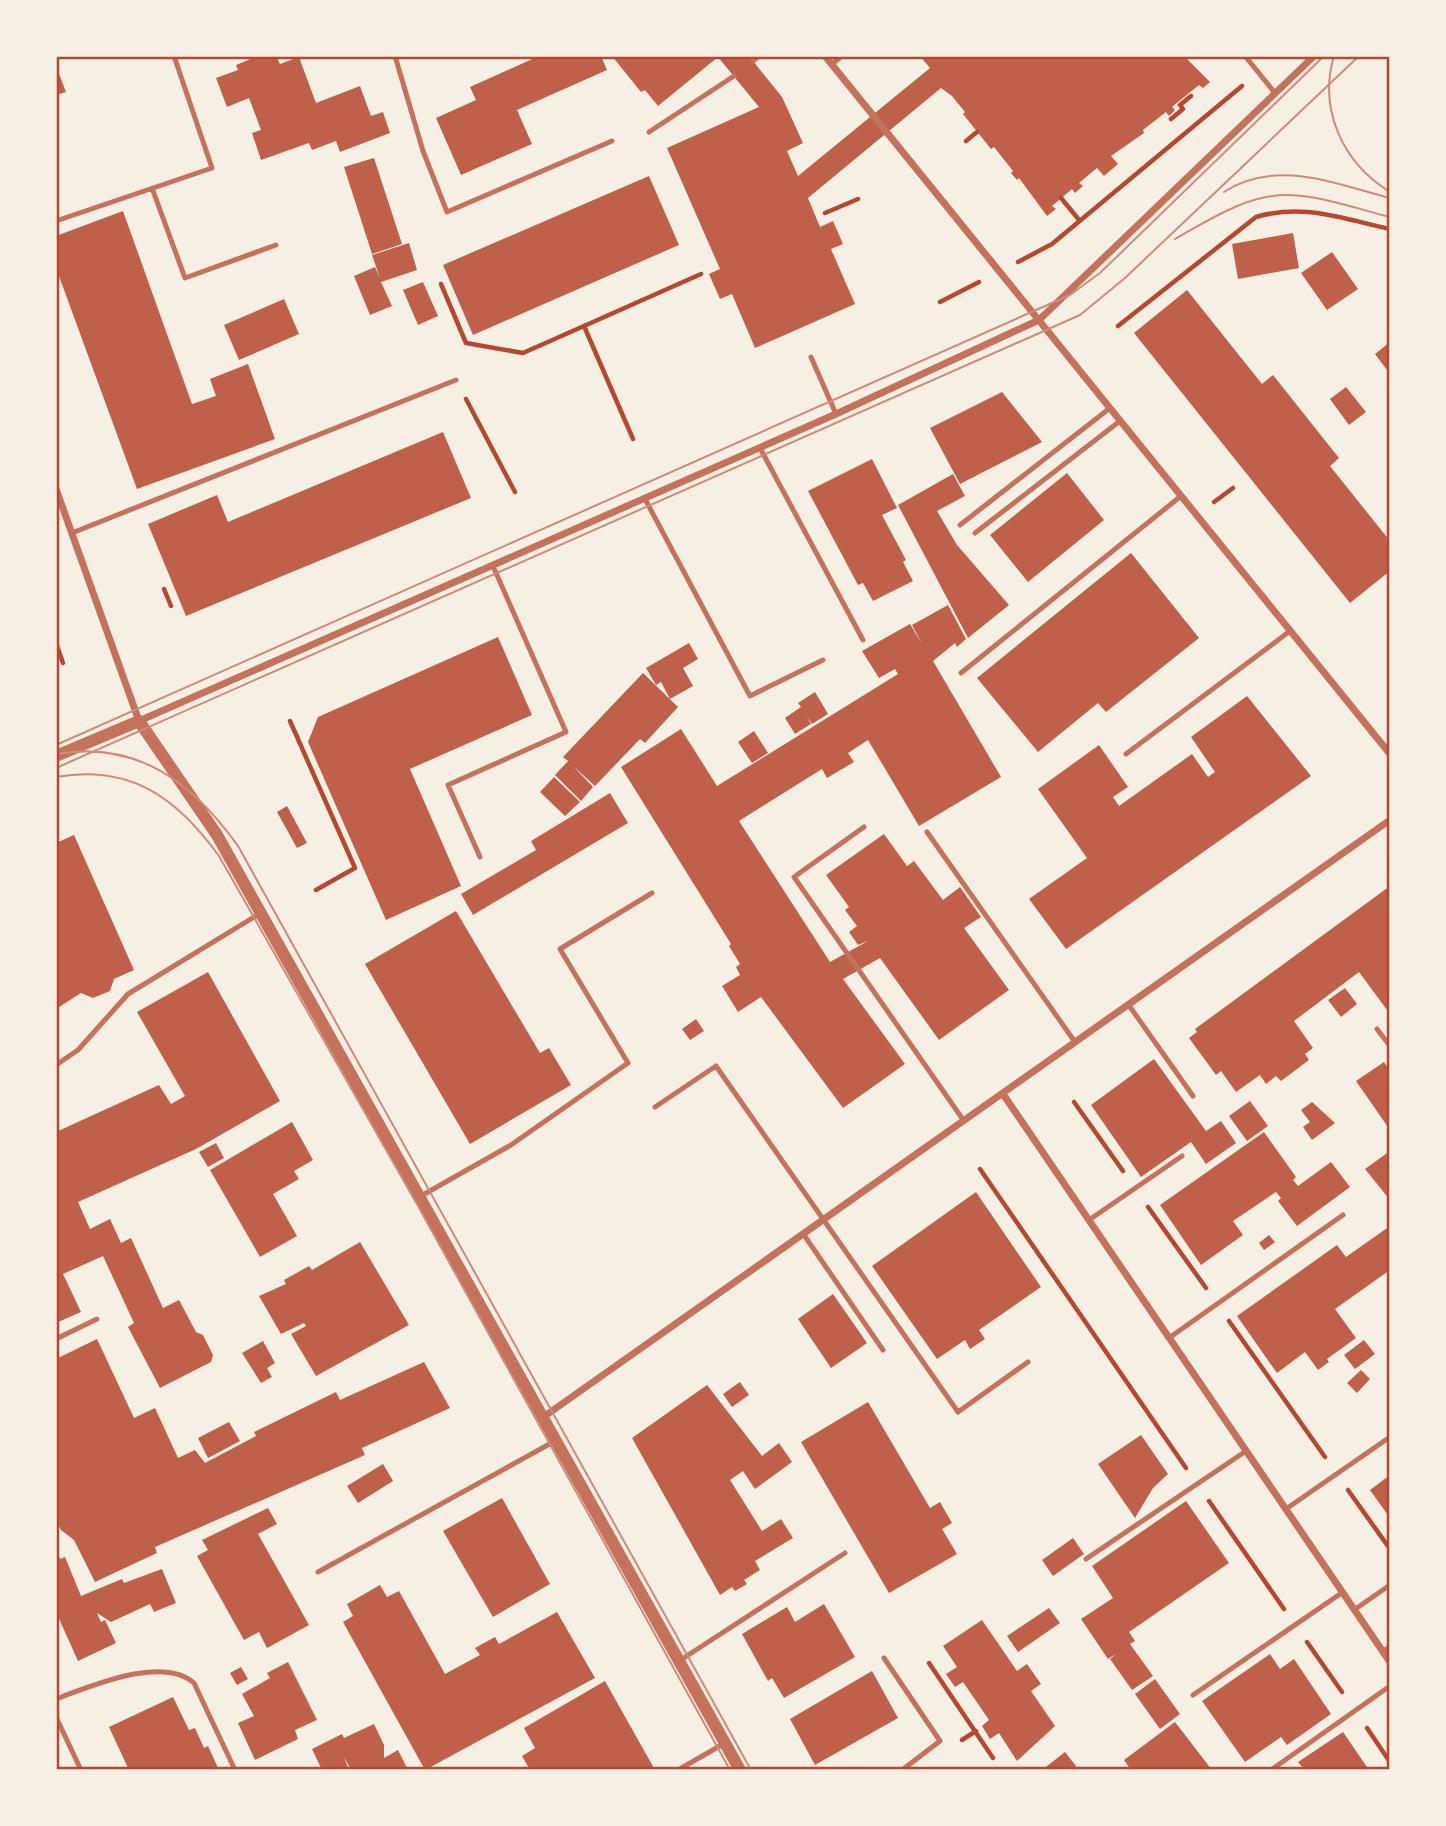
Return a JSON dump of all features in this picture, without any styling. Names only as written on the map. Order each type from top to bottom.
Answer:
[{"type":"street","points":[[825,56],[1390,754]]},
{"type":"street","points":[[56,756],[760,448],[1039,320],[1314,56]]},
{"type":"street","points":[[56,489],[59,508],[72,533],[139,721],[217,835],[262,913],[740,1770]]},
{"type":"street","points":[[542,1418],[1390,820]]},
{"type":"street","points":[[1003,1094],[1354,1610],[1387,1649],[1390,1662]]},
{"type":"lane","points":[[56,221],[212,168],[174,56]]},
{"type":"lane","points":[[395,56],[423,151],[447,212],[612,141]]},
{"type":"lane","points":[[753,61],[759,56]]},
{"type":"lane","points":[[832,64],[842,56]]},
{"type":"lane","points":[[1245,56],[1275,93]]},
{"type":"lane","points":[[649,132],[734,76]]},
{"type":"lane","points":[[152,188],[185,278],[276,245]]},
{"type":"lane","points":[[811,357],[836,414]]},
{"type":"lane","points":[[72,533],[456,380]]},
{"type":"lane","points":[[960,525],[1110,408]]},
{"type":"lane","points":[[975,533],[1120,421]]},
{"type":"lane","points":[[760,448],[863,640]]},
{"type":"lane","points":[[961,673],[1181,496]]},
{"type":"lane","points":[[645,499],[750,696],[823,660]]},
{"type":"lane","points":[[480,857],[448,785],[566,732],[493,566]]},
{"type":"lane","points":[[1126,754],[1290,631]]},
{"type":"lane","points":[[864,827],[794,877],[964,1121]]},
{"type":"lane","points":[[927,832],[1074,1042]]},
{"type":"lane","points":[[421,1196],[511,1145],[628,1063],[560,949],[652,894]]},
{"type":"lane","points":[[56,1065],[78,1050],[128,994],[262,913]]},
{"type":"lane","points":[[1128,1004],[1193,1096]]},
{"type":"lane","points":[[1377,1029],[1390,1046]]},
{"type":"lane","points":[[655,1107],[716,1066],[958,1412],[1028,1362]]},
{"type":"lane","points":[[1089,1220],[1182,1156]]},
{"type":"lane","points":[[1169,1338],[1343,1215]]},
{"type":"lane","points":[[804,1235],[883,1350]]},
{"type":"lane","points":[[56,1339],[97,1319]]},
{"type":"lane","points":[[1286,1509],[1390,1437]]},
{"type":"lane","points":[[318,1572],[555,1441]]},
{"type":"lane","points":[[1086,1559],[1246,1451]]},
{"type":"lane","points":[[679,1661],[845,1553]]},
{"type":"lane","points":[[1354,1610],[1390,1585]]},
{"type":"lane","points":[[1193,1695],[1343,1592]]},
{"type":"lane","points":[[884,1658],[940,1741],[902,1770]]},
{"type":"lane","points":[[56,1699],[137,1675],[167,1671],[184,1674],[194,1683],[235,1770]]},
{"type":"lane","points":[[1271,1770],[1390,1686]]},
{"type":"lane","points":[[56,1717],[81,1770]]},
{"type":"lane","points":[[678,1770],[725,1743]]},
{"type":"path","points":[[940,302],[1052,244],[1259,73]]},
{"type":"path","points":[[1171,119],[1183,109],[1180,105],[1191,96]]},
{"type":"path","points":[[966,141],[977,131]]},
{"type":"path","points":[[1061,198],[1080,221]]},
{"type":"path","points":[[825,213],[858,199]]},
{"type":"path","points":[[1118,326],[1256,217],[1281,209],[1301,209],[1390,229]]},
{"type":"path","points":[[441,284],[466,343],[523,353],[701,274]]},
{"type":"path","points":[[584,326],[633,439]]},
{"type":"path","points":[[456,380],[515,492]]},
{"type":"path","points":[[164,589],[171,606]]},
{"type":"path","points":[[56,643],[63,663]]},
{"type":"path","points":[[290,721],[355,868],[316,890]]},
{"type":"path","points":[[1074,1102],[1390,1549]]},
{"type":"path","points":[[929,1663],[993,1758]]},
{"type":"building","points":[[258,56],[276,56],[280,64],[299,57],[316,103],[360,86],[371,116],[383,112],[390,133],[340,152],[336,141],[312,150],[309,143],[261,160],[252,133],[261,130],[249,98],[227,107],[216,78],[238,70],[236,65]]},
{"type":"building","points":[[539,56],[601,56],[607,70],[517,110],[532,144],[461,175],[436,118],[476,100],[470,87]]},
{"type":"building","points":[[612,56],[749,56],[782,97],[803,143],[787,151],[798,176],[930,68],[920,56],[1184,56],[1210,82],[1203,88],[1199,85],[1172,107],[1175,110],[1169,116],[1166,112],[1143,130],[1144,133],[1111,156],[1118,164],[1104,176],[1097,168],[1079,183],[1083,186],[1075,193],[1072,189],[1052,206],[1056,209],[1047,216],[1019,178],[1017,180],[1011,173],[1013,171],[994,147],[991,149],[963,114],[965,112],[952,96],[941,88],[808,198],[820,227],[833,221],[843,244],[831,249],[855,304],[755,348],[732,294],[720,299],[709,274],[720,269],[667,148],[759,107],[718,57],[658,106],[645,90],[641,92]]},
{"type":"building","points":[[56,66],[66,92],[56,95]]},
{"type":"building","points":[[374,158],[402,244],[372,254],[344,167]]},
{"type":"building","points":[[649,176],[679,245],[473,335],[443,265]]},
{"type":"building","points":[[123,211],[192,404],[216,396],[210,379],[248,364],[275,439],[137,489],[56,268],[56,236]]},
{"type":"building","points":[[1293,233],[1299,268],[1238,279],[1232,244]]},
{"type":"building","points":[[409,243],[417,270],[381,282],[392,306],[370,315],[354,276],[375,267],[380,278],[372,255]]},
{"type":"building","points":[[1332,252],[1358,289],[1327,310],[1301,273]]},
{"type":"building","points":[[423,282],[438,316],[418,325],[403,290]]},
{"type":"building","points":[[1187,290],[1262,384],[1273,375],[1339,458],[1330,466],[1390,541],[1390,571],[1350,603],[1134,333]]},
{"type":"building","points":[[284,299],[299,334],[239,360],[224,325]]},
{"type":"building","points":[[1390,342],[1390,374],[1375,354]]},
{"type":"building","points":[[1346,387],[1366,412],[1349,425],[1330,399]]},
{"type":"building","points":[[1002,392],[1042,442],[960,484],[930,428]]},
{"type":"building","points":[[443,432],[471,498],[186,616],[148,524],[217,495],[228,522]]},
{"type":"building","points":[[872,459],[897,508],[882,515],[906,560],[903,562],[913,581],[873,601],[863,583],[858,585],[808,491]]},
{"type":"building","points":[[1067,473],[1104,520],[1028,582],[990,535]]},
{"type":"building","points":[[953,474],[965,496],[937,511],[957,545],[1009,605],[968,638],[898,505]]},
{"type":"building","points":[[1131,553],[1199,638],[1106,712],[1098,703],[1038,752],[977,678]]},
{"type":"building","points":[[948,605],[966,639],[957,647],[955,643],[933,661],[1001,777],[919,826],[868,740],[848,753],[854,762],[827,778],[822,769],[739,821],[830,962],[868,941],[858,945],[849,932],[857,926],[845,910],[849,907],[826,875],[884,834],[907,866],[914,861],[943,900],[960,887],[981,917],[964,928],[1009,990],[939,1040],[880,958],[843,979],[905,1064],[843,1108],[761,997],[738,1012],[722,986],[740,975],[736,967],[740,964],[729,946],[731,944],[621,767],[681,729],[717,786],[898,674],[895,669],[879,678],[862,651],[910,624],[922,644],[912,625]]},
{"type":"building","points":[[498,637],[532,715],[410,769],[461,886],[386,920],[308,742],[318,717]]},
{"type":"building","points":[[689,643],[698,659],[683,668],[693,686],[670,699],[661,682],[656,685],[646,668]]},
{"type":"building","points":[[643,673],[678,707],[645,743],[640,739],[595,786],[573,766],[593,787],[581,801],[555,775],[568,761],[563,757]]},
{"type":"building","points":[[815,692],[828,714],[812,724],[807,717],[811,724],[795,734],[785,718],[801,707],[798,703]]},
{"type":"building","points":[[1247,696],[1311,776],[1066,949],[1029,899],[1087,858],[1038,789],[1099,745],[1128,787],[1113,797],[1119,806],[1192,754],[1208,777],[1215,772],[1191,737]]},
{"type":"building","points":[[754,731],[768,753],[752,763],[738,742]]},
{"type":"building","points":[[554,777],[580,802],[565,816],[540,792]]},
{"type":"building","points":[[610,793],[628,823],[473,915],[461,894],[536,850],[531,841]]},
{"type":"building","points":[[287,806],[307,843],[297,848],[277,812]]},
{"type":"building","points":[[74,835],[134,970],[114,979],[110,991],[93,998],[81,993],[56,1009],[56,843]]},
{"type":"building","points":[[1390,886],[1390,1008],[1387,1010],[1359,972],[1294,1021],[1313,1048],[1305,1054],[1309,1060],[1281,1081],[1276,1076],[1266,1084],[1260,1075],[1236,1092],[1221,1071],[1216,1075],[1189,1038],[1197,1032],[1195,1029]]},
{"type":"building","points":[[456,911],[540,1053],[549,1048],[571,1085],[470,1144],[365,964]]},
{"type":"building","points":[[208,972],[280,1101],[196,1149],[78,1202],[90,1229],[110,1219],[121,1243],[131,1238],[163,1308],[179,1300],[196,1332],[203,1335],[213,1355],[211,1362],[160,1388],[128,1327],[134,1323],[103,1256],[63,1274],[81,1312],[56,1323],[56,1132],[159,1085],[171,1104],[185,1096],[137,1012]]},
{"type":"building","points":[[1345,988],[1357,1004],[1341,1017],[1328,1000]]},
{"type":"building","points":[[696,1019],[704,1031],[690,1040],[682,1029]]},
{"type":"building","points":[[1154,1059],[1206,1131],[1221,1121],[1236,1143],[1206,1164],[1191,1142],[1141,1177],[1091,1105]]},
{"type":"building","points":[[1384,1062],[1390,1071],[1390,1130],[1356,1081]]},
{"type":"building","points":[[1250,1101],[1268,1126],[1247,1141],[1229,1116]]},
{"type":"building","points":[[1312,1102],[1335,1123],[1312,1140],[1303,1127],[1310,1122],[1301,1110]]},
{"type":"building","points":[[292,1122],[313,1160],[294,1171],[299,1179],[273,1194],[297,1236],[260,1257],[210,1170]]},
{"type":"building","points":[[1264,1132],[1296,1177],[1293,1180],[1298,1186],[1331,1162],[1350,1187],[1297,1226],[1278,1201],[1281,1198],[1276,1192],[1233,1221],[1243,1235],[1201,1265],[1160,1205]]},
{"type":"building","points":[[216,1143],[224,1158],[208,1167],[199,1152]]},
{"type":"building","points":[[1390,1151],[1390,1200],[1365,1169]]},
{"type":"building","points":[[976,1192],[1041,1287],[979,1330],[985,1339],[970,1349],[965,1340],[937,1359],[872,1266]]},
{"type":"building","points":[[1390,1226],[1390,1270],[1335,1309],[1356,1338],[1327,1359],[1329,1362],[1318,1370],[1305,1352],[1277,1373],[1237,1316],[1337,1245],[1346,1257]]},
{"type":"building","points":[[1269,1235],[1275,1242],[1264,1250],[1259,1243]]},
{"type":"building","points":[[360,1242],[409,1325],[316,1376],[291,1334],[306,1326],[304,1323],[281,1334],[259,1296],[286,1284],[284,1280],[309,1266],[312,1270]]},
{"type":"building","points":[[833,1294],[867,1343],[831,1368],[798,1319]]},
{"type":"building","points":[[97,1339],[134,1418],[155,1408],[178,1458],[195,1450],[205,1463],[256,1436],[254,1432],[336,1392],[340,1400],[424,1362],[450,1408],[362,1448],[365,1455],[155,1547],[157,1553],[95,1582],[74,1540],[61,1530],[56,1520],[56,1359]]},
{"type":"building","points":[[1364,1340],[1375,1354],[1355,1369],[1344,1355]]},
{"type":"building","points":[[263,1341],[275,1363],[267,1368],[272,1377],[261,1383],[242,1353]]},
{"type":"building","points":[[1361,1370],[1370,1379],[1357,1393],[1347,1383]]},
{"type":"building","points":[[740,1382],[749,1395],[732,1407],[723,1394]]},
{"type":"building","points":[[707,1385],[762,1456],[779,1443],[792,1462],[755,1489],[743,1471],[730,1480],[762,1531],[781,1519],[793,1538],[755,1561],[760,1570],[744,1580],[747,1584],[735,1591],[732,1587],[720,1595],[632,1438]]},
{"type":"building","points":[[868,1402],[930,1508],[940,1502],[952,1523],[942,1529],[957,1554],[889,1593],[801,1442]]},
{"type":"building","points":[[229,1422],[240,1441],[208,1458],[198,1438]]},
{"type":"building","points":[[1141,1435],[1168,1474],[1153,1488],[1135,1518],[1098,1464]]},
{"type":"building","points":[[383,1464],[393,1481],[358,1503],[347,1486]]},
{"type":"building","points":[[1390,1475],[1390,1518],[1370,1490]]},
{"type":"building","points":[[502,1498],[550,1584],[493,1617],[443,1531]]},
{"type":"building","points":[[1186,1501],[1229,1563],[1129,1632],[1135,1641],[1130,1644],[1153,1676],[1132,1690],[1110,1659],[1116,1654],[1108,1659],[1081,1619],[1113,1598],[1092,1566]]},
{"type":"building","points":[[268,1508],[277,1524],[258,1534],[309,1625],[267,1648],[259,1632],[244,1640],[197,1556],[208,1550],[202,1540]]},
{"type":"building","points":[[1073,1538],[1084,1554],[1053,1576],[1042,1560]]},
{"type":"building","points":[[56,1551],[60,1559],[65,1557],[81,1596],[122,1579],[124,1583],[162,1569],[176,1603],[154,1612],[150,1604],[111,1622],[97,1613],[101,1622],[105,1620],[116,1643],[78,1661],[56,1612]]},
{"type":"building","points":[[380,1585],[387,1597],[399,1591],[445,1674],[480,1655],[475,1648],[495,1637],[499,1644],[557,1612],[595,1678],[425,1770],[343,1622],[353,1616],[347,1604]]},
{"type":"building","points":[[824,1604],[855,1657],[784,1698],[772,1678],[768,1681],[742,1634],[787,1607],[795,1622]]},
{"type":"building","points":[[1049,1608],[1060,1623],[1018,1652],[1007,1636]]},
{"type":"building","points":[[982,1620],[1017,1671],[1027,1664],[1041,1684],[1031,1691],[1055,1726],[1017,1761],[999,1733],[990,1739],[982,1726],[989,1720],[963,1682],[955,1687],[946,1674],[957,1667],[943,1646]]},
{"type":"building","points":[[1270,1654],[1280,1669],[1294,1659],[1331,1714],[1287,1745],[1281,1737],[1245,1762],[1202,1701]]},
{"type":"building","points":[[288,1662],[317,1720],[295,1730],[298,1739],[255,1760],[238,1723],[254,1716],[242,1694],[270,1678],[267,1673]]},
{"type":"building","points":[[241,1667],[248,1679],[237,1685],[230,1673]]},
{"type":"building","points":[[872,1671],[898,1718],[815,1765],[790,1719]]},
{"type":"building","points":[[1155,1679],[1180,1714],[1160,1729],[1135,1694]]},
{"type":"building","points":[[605,1681],[655,1770],[530,1770],[522,1756],[535,1748],[524,1728]]},
{"type":"building","points":[[173,1697],[189,1730],[195,1728],[204,1748],[208,1746],[219,1770],[129,1770],[109,1727]]},
{"type":"building","points":[[1175,1722],[1212,1770],[1131,1770],[1124,1760]]},
{"type":"building","points":[[374,1724],[384,1745],[384,1758],[398,1750],[408,1770],[351,1770],[344,1757],[349,1770],[322,1770],[312,1749],[342,1734],[344,1738]]},
{"type":"building","points":[[1343,1732],[1369,1770],[1298,1770],[1302,1767],[1298,1762]]},
{"type":"building","points":[[1065,1752],[1079,1770],[1042,1770]]},
{"type":"tram line","points":[[56,745],[1070,295],[1100,273],[1324,56]]},
{"type":"tram line","points":[[1334,56],[1329,96],[1338,133],[1359,166],[1390,192]]},
{"type":"tram line","points":[[56,768],[1080,315],[1125,278],[1359,56]]},
{"type":"tram line","points":[[1224,192],[1244,182],[1285,175],[1327,181],[1390,198]]},
{"type":"tram line","points":[[1175,239],[1244,203],[1274,196],[1314,198],[1390,217]]},
{"type":"tram line","points":[[56,754],[86,751],[113,754],[138,760],[161,771],[202,803],[238,846],[751,1770]]},
{"type":"tram line","points":[[56,777],[83,774],[107,776],[150,790],[186,817],[219,856],[418,1206],[730,1770]]}]
